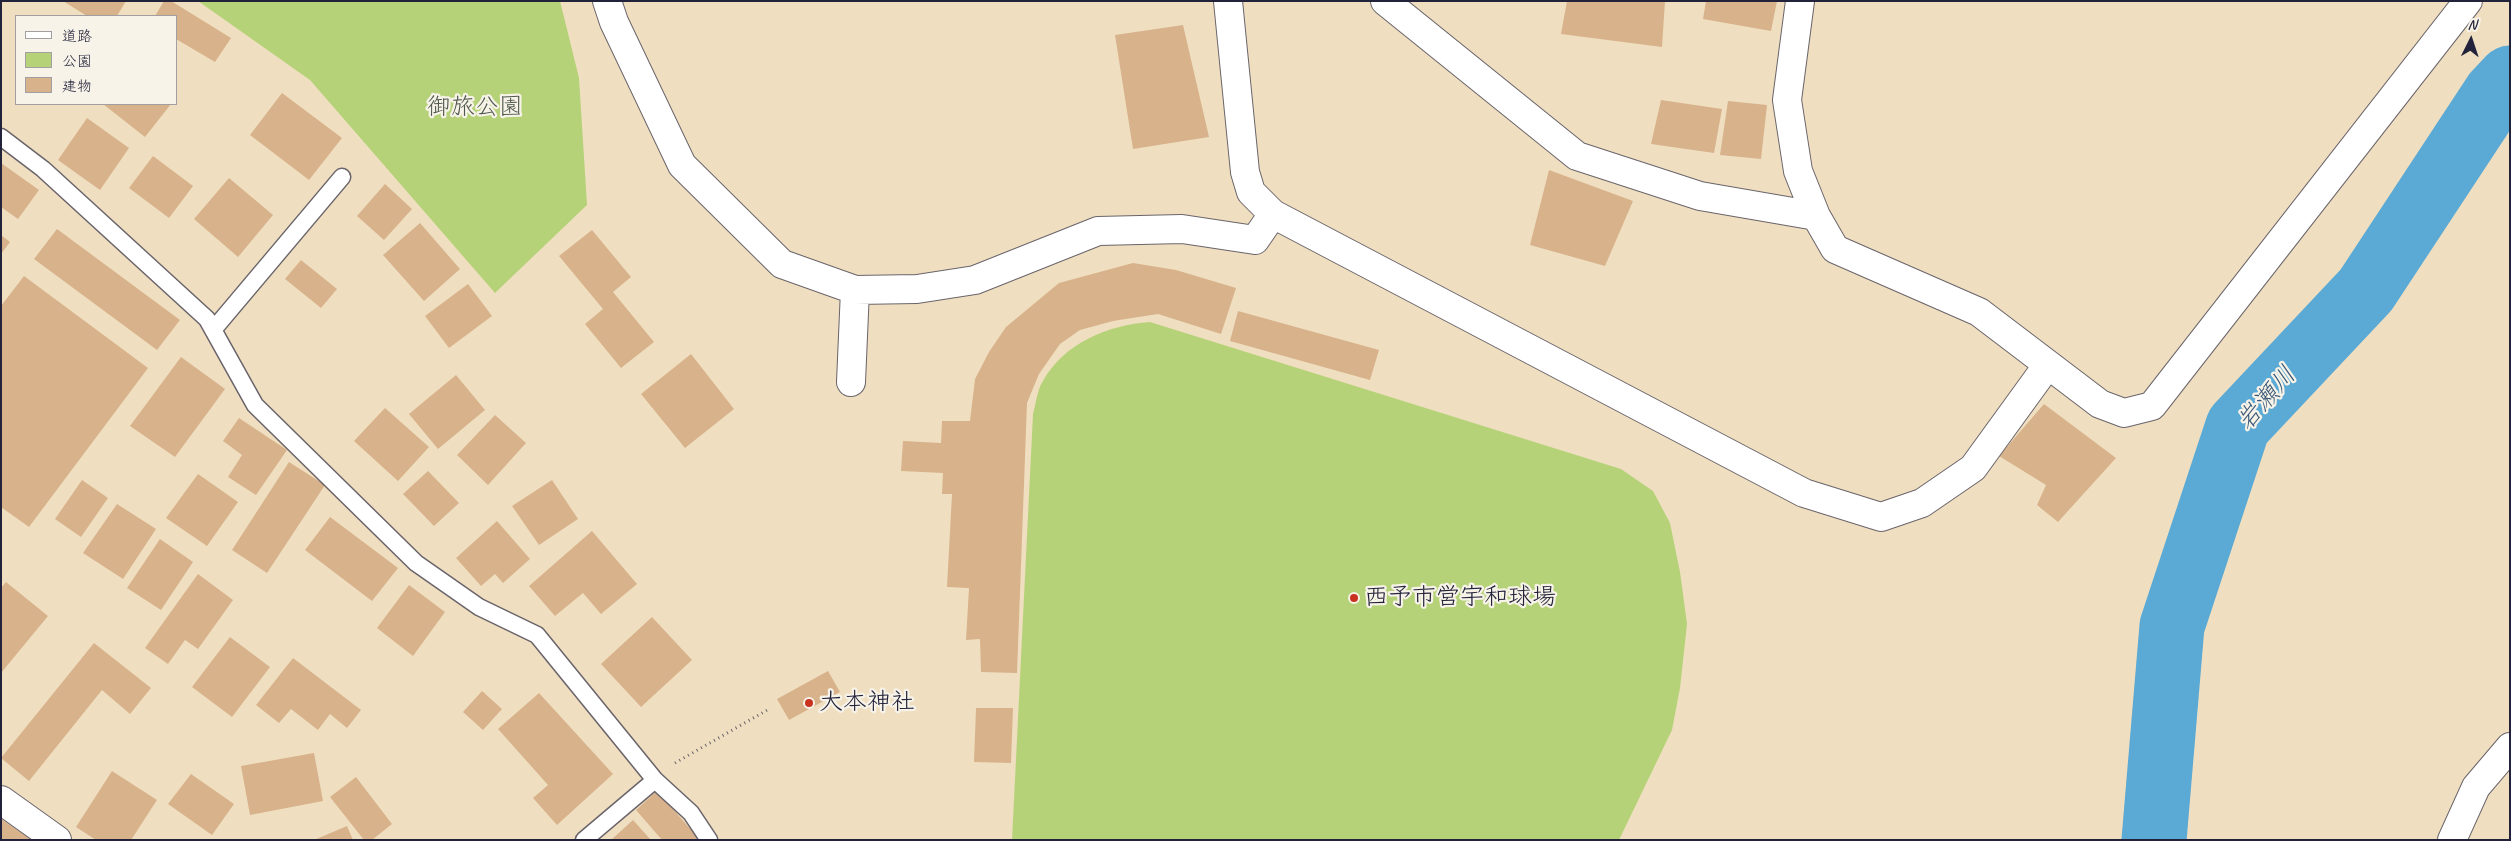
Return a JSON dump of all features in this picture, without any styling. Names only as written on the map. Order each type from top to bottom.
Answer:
[{"type":"street","points":[[608,1],[614,22],[682,165],[782,264],[855,290],[917,289],[975,280],[1098,231],[1182,229],[1255,240],[1273,214]]},
{"type":"street","points":[[1228,1],[1245,172],[1251,192],[1273,214],[1804,493],[1881,517],[1922,503],[1973,468],[2047,366]]},
{"type":"street","points":[[1385,1],[1578,156],[1700,196],[1816,216]]},
{"type":"street","points":[[1800,1],[1787,100],[1798,171],[1816,216],[1836,249],[1979,312],[2047,366],[2100,404],[2124,413],[2152,406],[2468,1]]},
{"type":"street","points":[[851,382],[855,290]]},
{"type":"street","points":[[2452,840],[2476,787],[2510,747]]},
{"type":"street","points":[[1,800],[58,840]]},
{"type":"lane","points":[[1,137],[43,169],[207,319],[255,405],[416,563],[479,607],[537,635],[655,780],[691,814],[710,840]]},
{"type":"lane","points":[[213,330],[342,177]]},
{"type":"lane","points":[[584,840],[655,780]]},
{"type":"path","points":[[672,765],[769,709]]},
{"type":"green space","name":"御旅公園","points":[[198,1],[560,1],[579,78],[587,205],[495,293],[310,80]]},
{"type":"green space","name":"西予市営宇和球場","points":[[1150,322],[1621,469],[1653,491],[1670,523],[1680,572],[1687,624],[1680,688],[1672,730],[1619,840],[1012,840],[1033,414],[1038,393],[1052,368],[1075,346],[1103,332],[1119,327]]},
{"type":"building","points":[[63,1],[126,1],[118,15],[85,15]]},
{"type":"building","points":[[164,1],[171,1],[231,38],[215,62],[178,40],[178,15],[156,15]]},
{"type":"building","points":[[1567,1],[1665,1],[1662,47],[1561,34]]},
{"type":"building","points":[[1706,1],[1777,1],[1771,31],[1703,19]]},
{"type":"building","points":[[1183,25],[1209,137],[1133,149],[1115,35]]},
{"type":"building","points":[[282,93],[342,138],[309,180],[250,135]]},
{"type":"building","points":[[1661,100],[1722,109],[1714,153],[1651,144]]},
{"type":"building","points":[[1728,101],[1767,105],[1761,159],[1720,155]]},
{"type":"building","points":[[104,105],[170,105],[145,137]]},
{"type":"building","points":[[87,118],[129,148],[100,190],[58,160]]},
{"type":"building","points":[[153,156],[193,186],[169,218],[129,188]]},
{"type":"building","points":[[1,163],[39,190],[18,219],[1,207]]},
{"type":"building","points":[[1549,170],[1633,201],[1605,266],[1530,245]]},
{"type":"building","points":[[229,178],[273,215],[238,257],[194,219]]},
{"type":"building","points":[[385,184],[412,209],[384,240],[357,216]]},
{"type":"building","points":[[420,223],[460,269],[424,301],[383,255]]},
{"type":"building","points":[[57,229],[180,320],[157,350],[34,259]]},
{"type":"building","points":[[592,230],[631,277],[613,292],[654,342],[621,368],[585,324],[603,309],[559,256]]},
{"type":"building","points":[[1,235],[10,242],[1,254]]},
{"type":"building","points":[[301,260],[337,289],[321,308],[285,279]]},
{"type":"building","points":[[1133,263],[1176,270],[1236,288],[1221,334],[1158,314],[1113,321],[1080,330],[1060,344],[1039,374],[1027,403],[1017,673],[981,672],[980,639],[966,640],[969,588],[947,587],[952,494],[942,494],[943,473],[901,471],[903,441],[941,443],[942,421],[970,421],[975,379],[989,352],[1006,327],[1059,283]]},
{"type":"building","points":[[24,276],[148,368],[29,527],[1,507],[1,306]]},
{"type":"building","points":[[468,284],[492,316],[449,348],[425,316]]},
{"type":"building","points":[[1238,311],[1379,350],[1370,380],[1230,341]]},
{"type":"building","points":[[691,354],[734,409],[685,448],[641,394]]},
{"type":"building","points":[[181,357],[225,389],[175,457],[130,426]]},
{"type":"building","points":[[456,375],[485,410],[438,449],[409,414]]},
{"type":"building","points":[[2044,404],[2116,458],[2058,522],[2037,505],[2046,485],[1999,456]]},
{"type":"building","points":[[385,408],[429,447],[398,481],[354,441]]},
{"type":"building","points":[[495,415],[526,443],[488,485],[457,455]]},
{"type":"building","points":[[239,418],[287,450],[256,495],[228,477],[242,455],[223,441]]},
{"type":"building","points":[[289,462],[325,485],[267,573],[232,550]]},
{"type":"building","points":[[428,471],[459,503],[434,526],[403,494]]},
{"type":"building","points":[[198,474],[238,502],[207,546],[166,518]]},
{"type":"building","points":[[82,480],[108,498],[81,537],[55,519]]},
{"type":"building","points":[[552,480],[578,519],[539,545],[512,506]]},
{"type":"building","points":[[117,504],[156,529],[123,579],[83,553]]},
{"type":"building","points":[[330,517],[398,568],[372,601],[305,550]]},
{"type":"building","points":[[497,521],[530,559],[503,583],[495,574],[481,586],[456,558]]},
{"type":"building","points":[[592,531],[637,584],[601,614],[583,593],[555,616],[529,586]]},
{"type":"building","points":[[160,539],[193,562],[161,610],[127,588]]},
{"type":"building","points":[[198,574],[233,600],[198,649],[185,640],[168,664],[145,648]]},
{"type":"building","points":[[6,582],[48,616],[1,673],[1,588]]},
{"type":"building","points":[[409,585],[445,612],[413,656],[377,628]]},
{"type":"building","points":[[652,617],[692,660],[641,707],[601,664]]},
{"type":"building","points":[[230,637],[270,667],[232,717],[192,687]]},
{"type":"building","points":[[94,643],[151,688],[130,714],[102,690],[29,781],[1,758]]},
{"type":"building","points":[[293,658],[361,710],[347,728],[330,714],[318,730],[291,709],[279,723],[256,705]]},
{"type":"building","points":[[828,671],[840,692],[789,720],[777,699]]},
{"type":"building","points":[[482,691],[502,709],[483,730],[463,712]]},
{"type":"building","points":[[539,693],[613,774],[557,825],[533,798],[548,785],[498,729]]},
{"type":"building","points":[[976,708],[1013,708],[1011,763],[974,762]]},
{"type":"building","points":[[314,753],[323,801],[250,815],[241,766]]},
{"type":"building","points":[[112,771],[157,800],[131,840],[96,840],[76,827]]},
{"type":"building","points":[[191,774],[234,804],[212,835],[168,804]]},
{"type":"building","points":[[356,777],[392,824],[372,840],[364,840],[330,797]]},
{"type":"building","points":[[657,791],[700,840],[662,840],[636,810]]},
{"type":"building","points":[[1,819],[32,840],[1,840]]},
{"type":"building","points":[[633,820],[651,840],[611,840]]},
{"type":"building","points":[[347,826],[353,840],[314,840]]},
{"type":"waterway","name":"岩瀬川","points":[[2154,840],[2172,626],[2238,426],[2366,290],[2495,94],[2510,78]]},
{"type":"place","name":"西予市営宇和球場","points":[[1354,598]]},
{"type":"place","name":"大本神社","points":[[809,703]]}]
